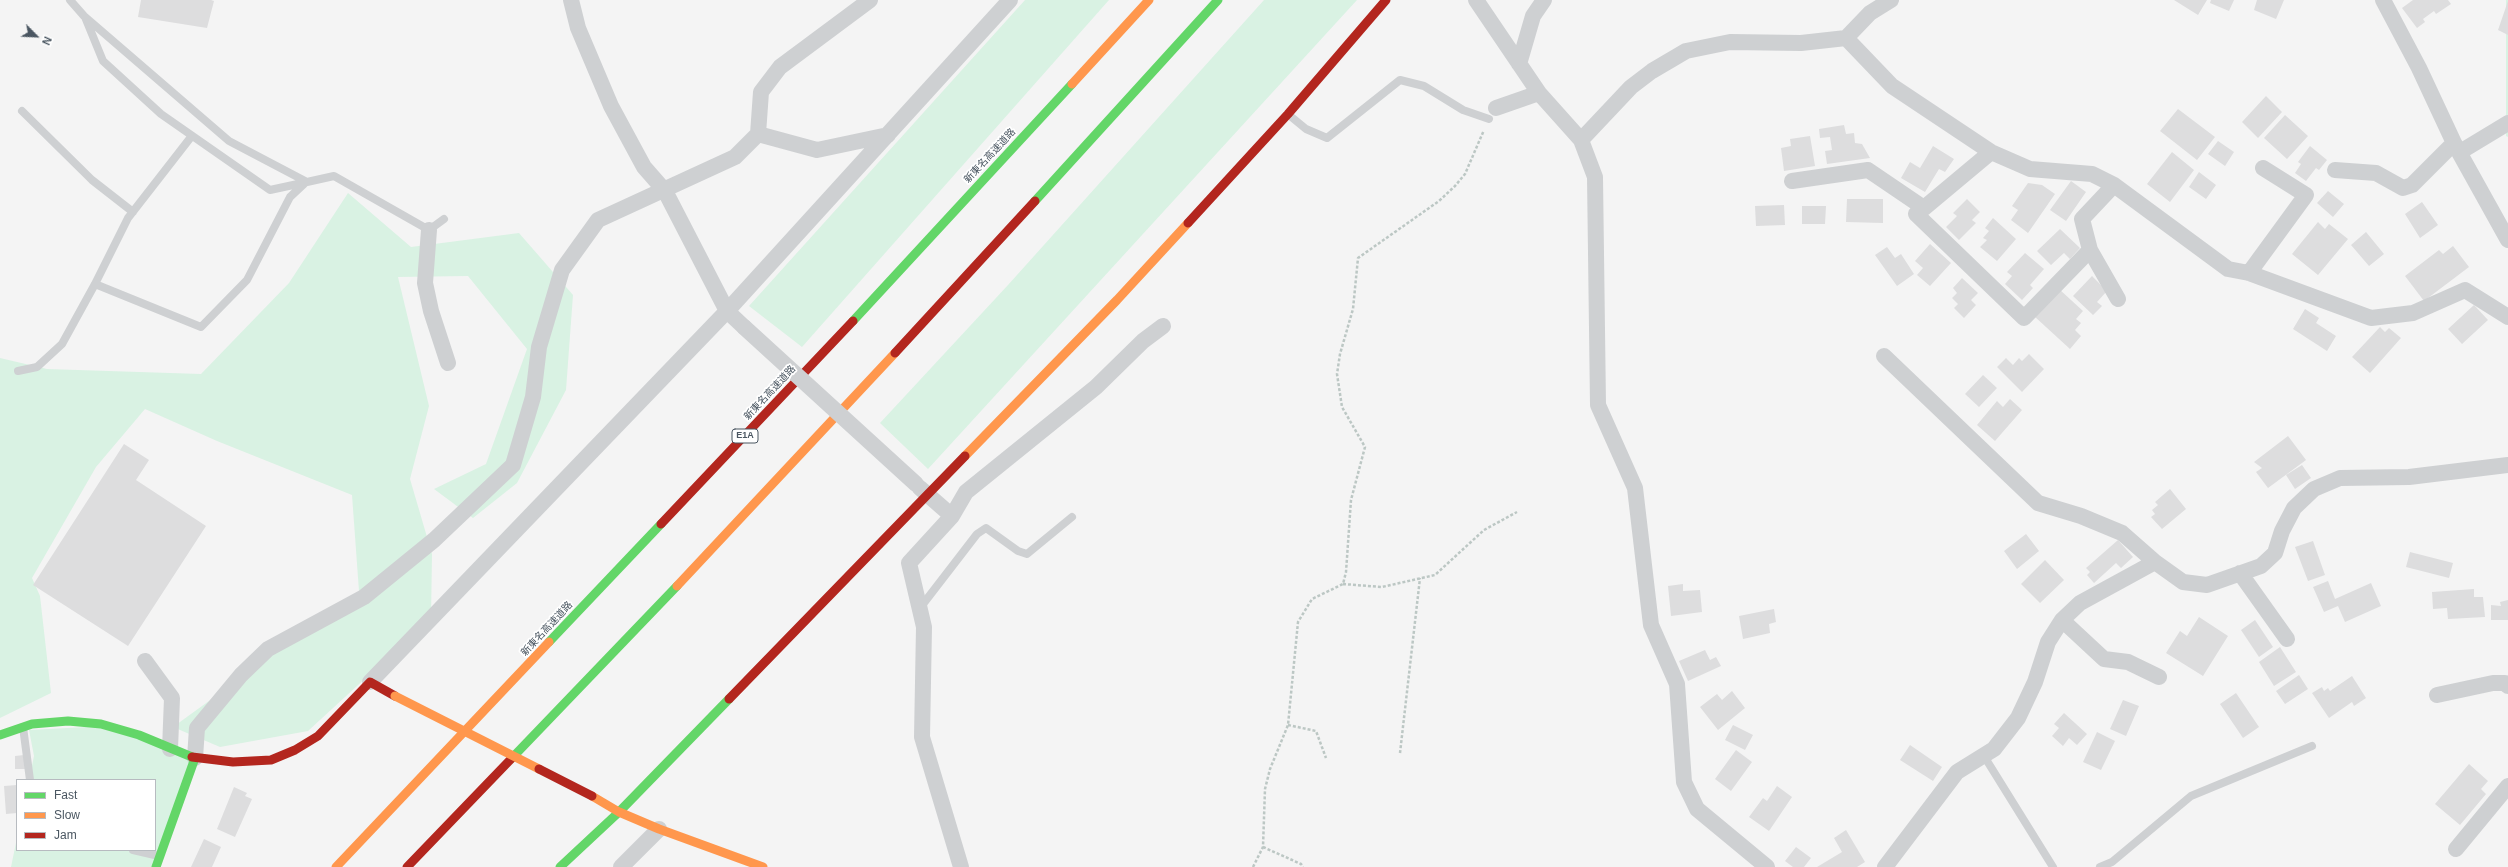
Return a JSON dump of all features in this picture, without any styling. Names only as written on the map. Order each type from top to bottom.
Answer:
[{"type":"main road","name":"新東名高速道路","points":[[336,867],[890,281],[1149,0]]},
{"type":"main road","points":[[407,867],[665,598],[963,281],[1218,0]]},
{"type":"main road","points":[[560,867],[619,812],[1117,300],[1288,114],[1386,0]]},
{"type":"main road","points":[[0,735],[32,724],[68,721],[101,724],[139,735],[195,758],[233,762],[271,760],[295,750],[318,736],[370,682],[592,796],[619,812],[659,830],[763,867]]},
{"type":"main road","points":[[156,867],[195,758]]},
{"type":"street","points":[[571,0],[578,28],[611,106],[644,167],[664,191],[727,311],[952,516]]},
{"type":"street","points":[[195,758],[197,728],[241,675],[268,649],[364,597],[434,540],[513,465],[532,397],[539,347],[562,270],[598,220],[664,191],[735,157],[758,134],[761,92],[780,66],[870,0]]},
{"type":"street","points":[[370,682],[727,311],[1010,0]]},
{"type":"street","points":[[1476,0],[1539,93],[1581,140],[1595,177],[1598,405],[1635,488],[1651,625],[1677,684],[1684,782],[1697,809],[1767,867]]},
{"type":"street","points":[[1519,64],[1534,16],[1544,0]]},
{"type":"street","points":[[1581,140],[1631,87],[1652,71],[1686,51],[1730,42],[1801,43],[1846,38],[1870,13],[1891,0]]},
{"type":"street","points":[[2383,0],[2419,68],[2457,148],[2508,240]]},
{"type":"street","points":[[1846,38],[1892,86],[1991,152],[2030,169],[2092,174],[2114,185],[2228,269],[2250,273],[2371,318],[2413,313],[2465,290],[2508,317]]},
{"type":"street","points":[[1492,113],[1539,93]]},
{"type":"street","points":[[2335,170],[2376,173],[2403,188],[2412,185],[2457,148],[2508,123]]},
{"type":"street","points":[[758,134],[817,150],[888,135]]},
{"type":"street","points":[[1991,152],[1916,214],[2024,318],[2090,250]]},
{"type":"street","points":[[2250,273],[2306,195],[2263,168]]},
{"type":"street","points":[[1792,180],[1868,170],[1924,208]]},
{"type":"street","points":[[2114,185],[2082,219],[2090,250],[2118,299]]},
{"type":"street","points":[[429,230],[425,283],[431,311],[448,362]]},
{"type":"street","points":[[962,867],[922,737],[924,627],[909,563],[952,516],[966,492],[1096,387],[1143,341],[1163,326]]},
{"type":"street","points":[[1884,356],[2038,503],[2081,516],[2122,533],[2155,562],[2184,582],[2207,584],[2261,566],[2276,553],[2282,531],[2294,508],[2314,489],[2340,478],[2409,477],[2508,465]]},
{"type":"street","points":[[1885,867],[1958,772],[1994,749],[2018,718],[2035,682],[2048,642],[2062,620],[2080,603],[2155,562]]},
{"type":"street","points":[[2240,573],[2287,639]]},
{"type":"street","points":[[2062,620],[2104,659],[2128,662],[2159,677]]},
{"type":"street","points":[[145,661],[172,698],[170,749]]},
{"type":"street","points":[[2437,695],[2493,682],[2505,683],[2508,686]]},
{"type":"street","points":[[2456,849],[2508,786]]},
{"type":"street","points":[[621,867],[659,830]]},
{"type":"lane","points":[[70,0],[84,16],[229,141],[307,182]]},
{"type":"lane","points":[[84,16],[103,61],[161,114],[270,190],[334,176],[429,230],[444,219]]},
{"type":"lane","points":[[1288,114],[1306,128],[1327,138],[1400,80],[1424,86],[1463,110],[1492,113]]},
{"type":"lane","points":[[22,111],[92,180],[132,212]]},
{"type":"lane","points":[[18,371],[37,366],[62,344],[132,212],[191,136]]},
{"type":"lane","points":[[95,284],[201,327],[247,280],[290,197],[307,182]]},
{"type":"lane","points":[[919,609],[977,534],[986,528],[1018,551],[1027,554],[1072,517]]},
{"type":"lane","points":[[23,727],[30,779]]},
{"type":"lane","points":[[2100,867],[2112,862],[2191,796],[2312,746]]},
{"type":"lane","points":[[1984,756],[2054,867]]},
{"type":"lane","points":[[137,851],[160,857]]},
{"type":"path","points":[[1343,584],[1346,572],[1351,500],[1365,447],[1342,407],[1337,374],[1340,354],[1353,309],[1358,258],[1439,201],[1455,186],[1465,174],[1492,113]]},
{"type":"path","points":[[1253,867],[1263,847],[1265,789],[1270,769],[1288,725],[1298,622],[1312,599],[1343,584],[1382,587],[1436,575],[1484,530],[1517,512]]},
{"type":"path","points":[[1400,754],[1420,578]]},
{"type":"path","points":[[1288,725],[1316,731],[1326,758]]},
{"type":"path","points":[[1263,847],[1301,864],[1303,867]]},
{"type":"green space","points":[[1025,0],[1109,0],[802,347],[749,306]]},
{"type":"green space","points":[[1264,0],[1357,0],[928,469],[880,423],[1008,285]]},
{"type":"green space","points":[[2506,0],[2508,0],[2508,137],[2506,136]]},
{"type":"green space","points":[[348,193],[411,247],[519,233],[573,295],[566,390],[517,483],[473,518],[434,489],[486,464],[527,349],[468,276],[398,277],[429,406],[410,479],[432,554],[431,618],[308,731],[220,747],[173,727],[220,693],[251,667],[360,605],[352,495],[217,441],[145,409],[96,467],[32,578],[40,596],[51,693],[0,718],[0,358],[47,369],[201,374],[289,283]]},
{"type":"green space","points":[[106,726],[195,758],[156,867],[11,867],[16,843],[16,851],[156,851],[156,779],[29,779],[34,756],[29,730]]},
{"type":"building","points":[[141,0],[214,1],[207,28],[138,17]]},
{"type":"building","points":[[2174,0],[2207,0],[2198,15]]},
{"type":"building","points":[[2211,0],[2234,0],[2229,11],[2210,3]]},
{"type":"building","points":[[2257,0],[2284,0],[2276,19],[2254,10]]},
{"type":"building","points":[[2413,0],[2448,0],[2451,4],[2436,14],[2434,11],[2423,19],[2425,22],[2417,28],[2402,8]]},
{"type":"building","points":[[2508,1],[2508,35],[2498,30]]},
{"type":"building","points":[[2266,96],[2282,112],[2258,138],[2242,122]]},
{"type":"building","points":[[2178,109],[2215,137],[2197,160],[2160,131]]},
{"type":"building","points":[[2285,115],[2308,136],[2287,159],[2264,138]]},
{"type":"building","points":[[1844,125],[1846,134],[1854,133],[1855,143],[1862,144],[1870,158],[1827,164],[1825,151],[1832,150],[1830,137],[1820,138],[1819,129]]},
{"type":"building","points":[[1810,136],[1815,166],[1784,171],[1781,148],[1791,146],[1790,139]]},
{"type":"building","points":[[2218,141],[2234,152],[2225,166],[2208,154]]},
{"type":"building","points":[[1933,146],[1954,159],[1945,172],[1939,169],[1925,192],[1901,178],[1910,162],[1920,168]]},
{"type":"building","points":[[2310,146],[2327,160],[2319,170],[2316,168],[2306,181],[2295,173],[2301,164],[2298,162]]},
{"type":"building","points":[[2172,152],[2194,170],[2170,202],[2147,184]]},
{"type":"building","points":[[2199,172],[2216,185],[2206,199],[2189,187]]},
{"type":"building","points":[[2071,181],[2086,192],[2066,221],[2050,210]]},
{"type":"building","points":[[2028,183],[2042,185],[2055,194],[2028,233],[2011,220],[2018,210],[2012,206]]},
{"type":"building","points":[[2328,191],[2344,204],[2333,217],[2317,203]]},
{"type":"building","points":[[1847,199],[1883,199],[1883,223],[1846,222]]},
{"type":"building","points":[[1967,199],[1980,212],[1972,220],[1976,223],[1959,240],[1946,227],[1957,216],[1953,213]]},
{"type":"building","points":[[2422,202],[2438,225],[2420,238],[2405,214]]},
{"type":"building","points":[[1784,205],[1785,225],[1756,226],[1755,206]]},
{"type":"building","points":[[1802,206],[1826,206],[1825,224],[1802,224]]},
{"type":"building","points":[[1993,218],[2016,239],[1997,261],[1980,247],[1987,240],[1983,238],[1989,231],[1985,228]]},
{"type":"building","points":[[2318,222],[2325,229],[2329,224],[2348,239],[2318,275],[2292,254]]},
{"type":"building","points":[[2060,229],[2080,248],[2070,259],[2064,253],[2051,265],[2037,251]]},
{"type":"building","points":[[2366,232],[2384,254],[2369,266],[2351,245]]},
{"type":"building","points":[[1930,244],[1951,263],[1930,286],[1917,275],[1923,268],[1915,261]]},
{"type":"building","points":[[2453,246],[2469,267],[2424,301],[2405,276],[2439,250],[2443,254]]},
{"type":"building","points":[[1887,247],[1895,258],[1901,254],[1914,274],[1897,286],[1875,255]]},
{"type":"building","points":[[2025,253],[2044,269],[2030,285],[2033,288],[2022,300],[2005,284],[2012,276],[2007,272]]},
{"type":"building","points":[[2092,276],[2107,291],[2097,302],[2102,306],[2093,315],[2073,296]]},
{"type":"building","points":[[1962,278],[1978,293],[1971,300],[1976,305],[1964,318],[1954,308],[1958,304],[1952,298],[1957,293],[1953,288]]},
{"type":"building","points":[[2059,289],[2083,311],[2076,319],[2081,323],[2075,330],[2081,336],[2070,349],[2034,316]]},
{"type":"building","points":[[2474,305],[2488,320],[2462,344],[2448,329]]},
{"type":"building","points":[[2305,309],[2319,318],[2316,323],[2336,336],[2327,351],[2293,329]]},
{"type":"building","points":[[2380,327],[2385,332],[2389,328],[2401,338],[2370,373],[2352,357]]},
{"type":"building","points":[[2029,354],[2044,369],[2022,392],[1997,367],[2006,358],[2013,365],[2019,358],[2022,361]]},
{"type":"building","points":[[1983,375],[1997,388],[1979,407],[1965,394]]},
{"type":"building","points":[[2010,399],[2022,410],[1995,441],[1977,425],[1997,401],[2003,407]]},
{"type":"building","points":[[2288,436],[2306,460],[2268,488],[2256,472],[2262,468],[2254,462]]},
{"type":"building","points":[[124,444],[149,460],[136,480],[206,526],[128,646],[33,585]]},
{"type":"building","points":[[2302,465],[2311,478],[2295,489],[2286,475]]},
{"type":"building","points":[[2170,489],[2186,509],[2162,529],[2151,517],[2155,514],[2152,510],[2158,505],[2155,502]]},
{"type":"building","points":[[2026,534],[2039,551],[2017,569],[2004,551]]},
{"type":"building","points":[[2118,540],[2133,557],[2121,568],[2116,563],[2094,583],[2087,575],[2090,572],[2086,568]]},
{"type":"building","points":[[2313,541],[2325,575],[2308,581],[2295,547]]},
{"type":"building","points":[[2410,552],[2453,563],[2449,578],[2406,567]]},
{"type":"building","points":[[2045,560],[2064,580],[2040,603],[2021,584]]},
{"type":"building","points":[[2328,581],[2335,599],[2371,583],[2381,606],[2345,622],[2338,606],[2324,612],[2313,587]]},
{"type":"building","points":[[1683,584],[1683,591],[1700,590],[1702,612],[1671,616],[1668,586]]},
{"type":"building","points":[[2474,589],[2474,597],[2483,597],[2485,617],[2448,619],[2447,608],[2433,609],[2432,592]]},
{"type":"building","points":[[2508,600],[2508,620],[2491,620],[2491,605],[2501,606],[2500,602]]},
{"type":"building","points":[[1774,609],[1776,622],[1769,624],[1770,633],[1743,639],[1739,616]]},
{"type":"building","points":[[2199,617],[2228,636],[2203,676],[2166,653],[2180,631],[2187,636]]},
{"type":"building","points":[[2255,620],[2273,647],[2259,657],[2241,630]]},
{"type":"building","points":[[2280,647],[2296,672],[2274,686],[2259,662]]},
{"type":"building","points":[[1705,650],[1710,660],[1716,657],[1721,666],[1688,681],[1679,661]]},
{"type":"building","points":[[2299,675],[2308,689],[2285,704],[2276,691]]},
{"type":"building","points":[[2352,676],[2366,698],[2354,706],[2352,702],[2329,718],[2312,693],[2322,687],[2324,691],[2328,688],[2330,691]]},
{"type":"building","points":[[1732,691],[1745,708],[1718,730],[1700,707],[1717,694],[1722,700]]},
{"type":"building","points":[[2236,693],[2259,727],[2243,738],[2220,704]]},
{"type":"building","points":[[2123,700],[2139,706],[2126,736],[2110,729]]},
{"type":"building","points":[[2064,713],[2087,734],[2077,745],[2069,738],[2063,746],[2052,736],[2059,728],[2054,724]]},
{"type":"building","points":[[1733,725],[1753,735],[1745,750],[1725,740]]},
{"type":"building","points":[[2097,732],[2115,741],[2101,770],[2083,762]]},
{"type":"building","points":[[1910,745],[1942,767],[1933,781],[1900,760]]},
{"type":"building","points":[[1736,750],[1752,762],[1731,791],[1715,779]]},
{"type":"building","points":[[24,755],[25,769],[15,769],[15,756]]},
{"type":"building","points":[[2469,764],[2488,781],[2481,789],[2486,794],[2460,825],[2435,804]]},
{"type":"building","points":[[16,785],[16,813],[6,814],[4,786]]},
{"type":"building","points":[[1777,786],[1792,797],[1769,831],[1749,817],[1763,798],[1767,801]]},
{"type":"building","points":[[234,787],[247,793],[245,796],[252,799],[235,837],[217,829]]},
{"type":"building","points":[[1846,830],[1865,862],[1857,867],[1817,867],[1842,852],[1834,838]]},
{"type":"building","points":[[204,839],[221,847],[212,867],[191,867]]},
{"type":"building","points":[[1796,847],[1811,858],[1804,867],[1793,867],[1785,861]]},
{"type":"traffic: fast","points":[[1035,201],[1218,0]]},
{"type":"traffic: fast","points":[[853,321],[1072,84]]},
{"type":"traffic: fast","points":[[549,642],[661,524]]},
{"type":"traffic: fast","points":[[511,759],[677,586]]},
{"type":"traffic: fast","points":[[560,867],[619,812],[729,699]]},
{"type":"traffic: fast","points":[[0,735],[32,724],[68,721],[101,724],[139,735],[192,757]]},
{"type":"traffic: fast","points":[[156,867],[195,758]]},
{"type":"traffic: slow","points":[[1072,84],[1149,0]]},
{"type":"traffic: slow","points":[[965,456],[1117,300],[1188,223]]},
{"type":"traffic: slow","points":[[677,586],[895,353]]},
{"type":"traffic: slow","points":[[336,867],[549,642]]},
{"type":"traffic: slow","points":[[395,696],[539,769]]},
{"type":"traffic: slow","points":[[592,796],[619,812],[659,829],[763,867]]},
{"type":"traffic: jam","points":[[1188,223],[1288,114],[1386,0]]},
{"type":"traffic: jam","points":[[895,353],[1035,201]]},
{"type":"traffic: jam","points":[[661,524],[853,321]]},
{"type":"traffic: jam","points":[[729,699],[965,456]]},
{"type":"traffic: jam","points":[[192,757],[233,762],[271,760],[295,750],[318,736],[370,682],[395,696]]},
{"type":"traffic: jam","points":[[407,867],[511,759]]},
{"type":"traffic: jam","points":[[539,769],[592,796]]}]
